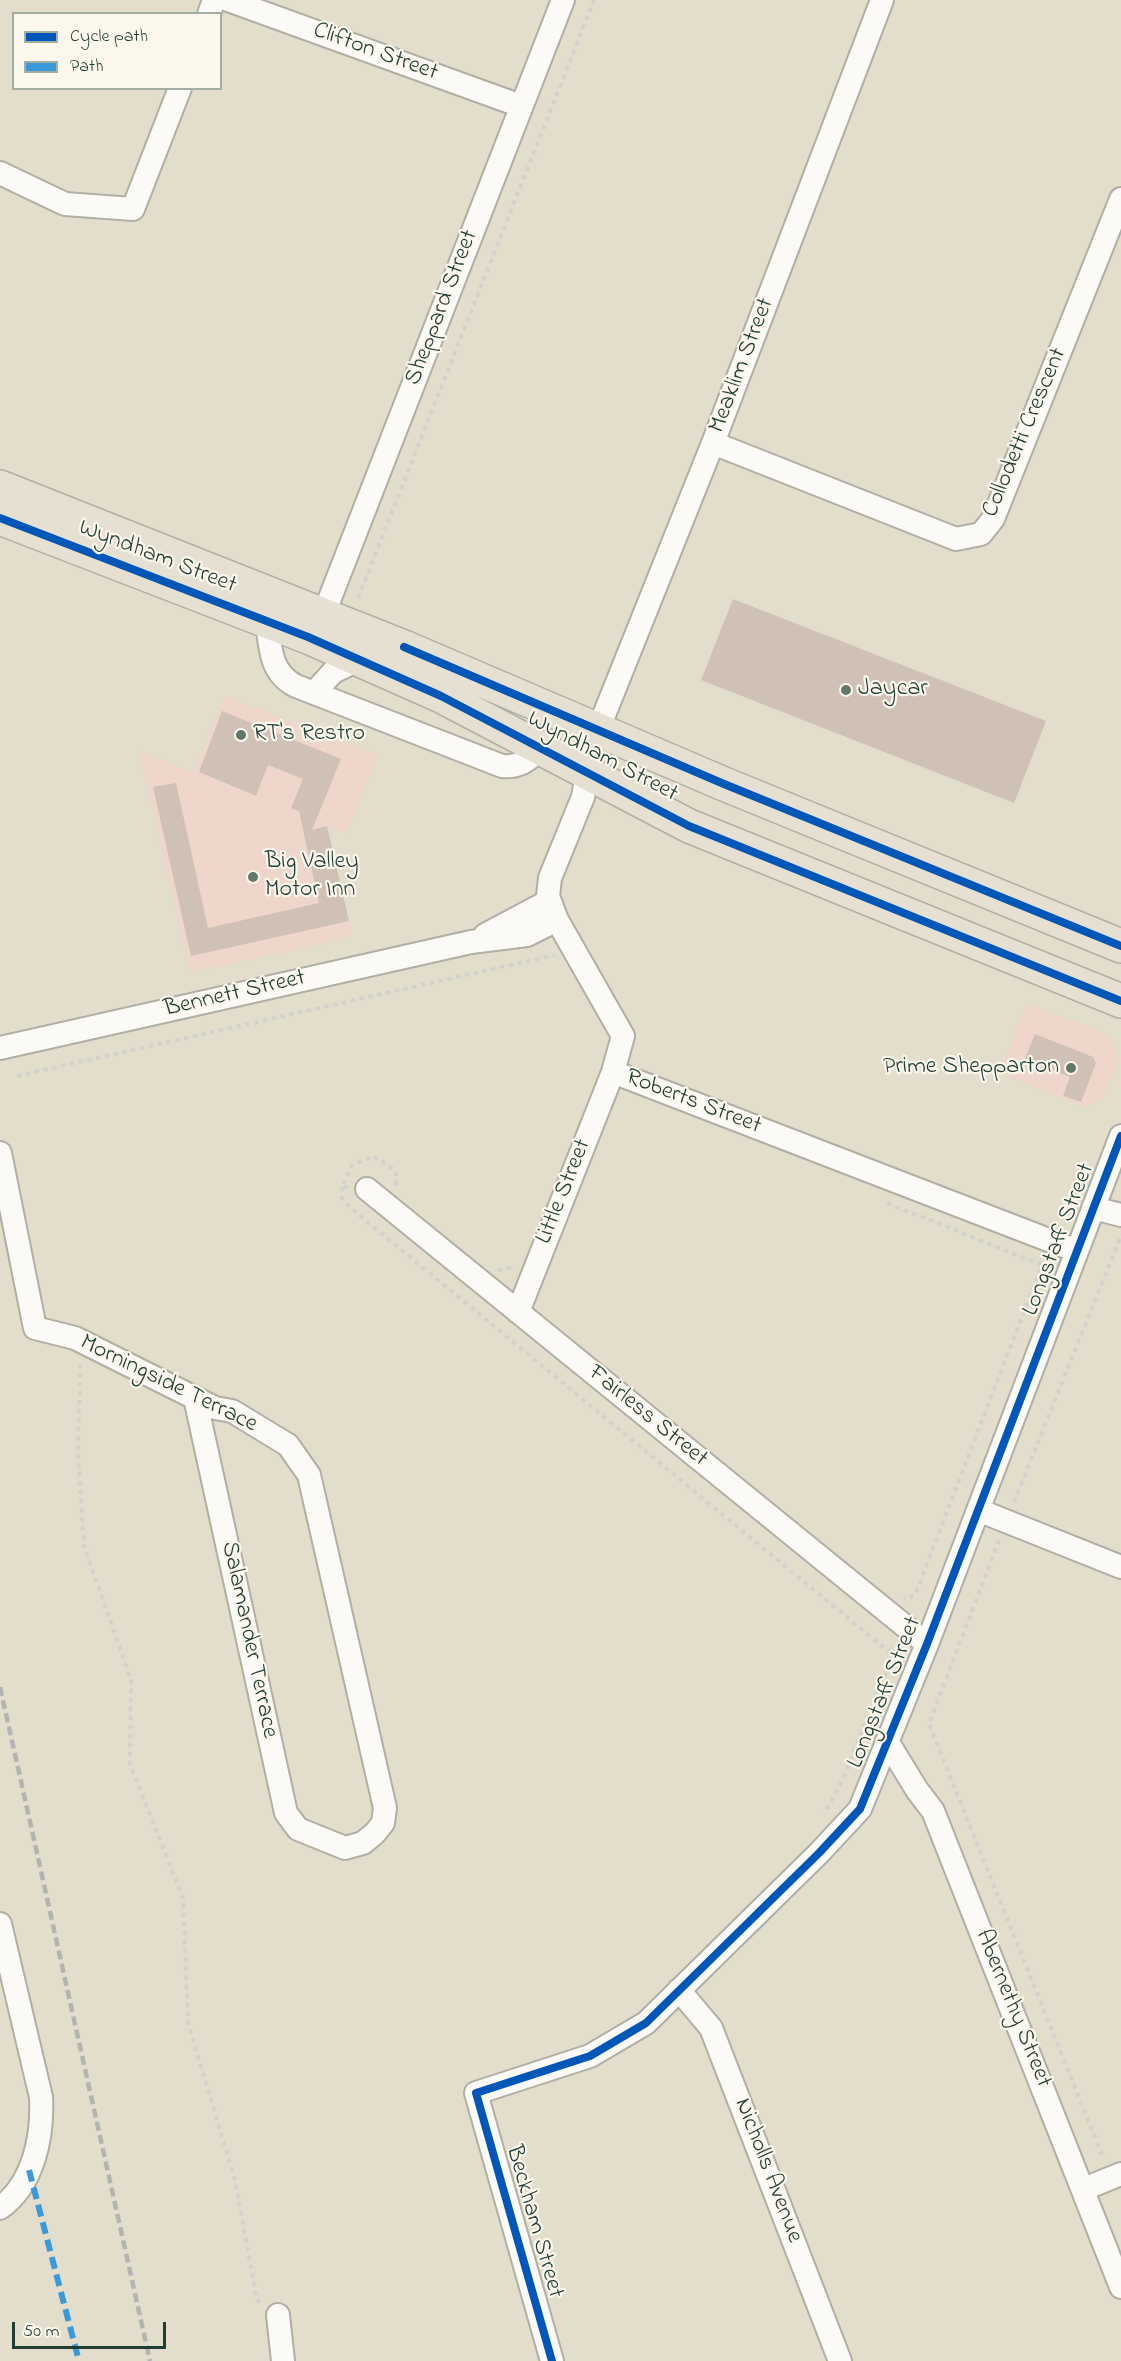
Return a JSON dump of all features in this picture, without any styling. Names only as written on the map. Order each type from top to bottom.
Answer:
[{"type":"highway","name":"Wyndham Street","points":[[0,487],[404,647],[724,784],[1121,946]]},
{"type":"highway","name":"Wyndham Street","points":[[0,518],[360,659],[441,696],[689,826],[1121,1001]]},
{"type":"highway","points":[[587,774],[598,730]]},
{"type":"street","name":"Clifton Street","points":[[228,0],[521,106]]},
{"type":"street","name":"Sheppard Street","points":[[323,616],[563,0]]},
{"type":"street","name":"Meaklim Street","points":[[598,730],[713,444],[882,0]]},
{"type":"street","points":[[0,173],[65,204],[133,209],[179,90]]},
{"type":"street","name":"Collodetti Crescent","points":[[713,444],[956,539],[981,534],[993,519],[1121,199]]},
{"type":"street","points":[[267,621],[270,651],[279,673],[286,681],[502,766],[512,767],[523,764],[541,748]]},
{"type":"street","points":[[314,693],[333,672],[360,659]]},
{"type":"street","points":[[553,911],[548,886],[584,797],[587,774]]},
{"type":"street","name":"Bennett Street","points":[[0,1048],[471,942],[527,935],[553,911]]},
{"type":"street","name":"Roberts Street","points":[[553,911],[622,1036],[613,1072],[1077,1251]]},
{"type":"street","name":"Little Street","points":[[521,1304],[613,1072]]},
{"type":"street","name":"Longstaff Street","points":[[476,2093],[590,2056],[646,2024],[860,1809],[927,1644],[1121,1136]]},
{"type":"street","name":"Morningside Terrace","points":[[0,1153],[35,1328],[75,1338],[215,1408],[232,1411],[288,1445],[309,1475],[385,1808],[383,1823],[375,1833],[363,1844],[345,1848]]},
{"type":"street","name":"Fairless Street","points":[[367,1189],[521,1304],[927,1644]]},
{"type":"street","points":[[1094,1208],[1121,1215]]},
{"type":"street","name":"Salamander Terrace","points":[[195,1398],[286,1813],[298,1829],[345,1848]]},
{"type":"street","points":[[978,1510],[1121,1567]]},
{"type":"street","name":"Abernethy Street","points":[[887,1741],[917,1790],[933,1811],[1121,2287]]},
{"type":"street","points":[[0,1924],[41,2097],[41,2133],[37,2151],[29,2170],[8,2202],[0,2208]]},
{"type":"street","name":"Nicholls Avenue","points":[[679,1990],[711,2028],[840,2361]]},
{"type":"street","name":"Beckham Street","points":[[476,2093],[552,2361]]},
{"type":"street","points":[[1084,2190],[1116,2176]]},
{"type":"street","points":[[278,2315],[283,2361]]},
{"type":"path","points":[[358,598],[594,0]]},
{"type":"path","points":[[17,1076],[557,955]]},
{"type":"path","points":[[396,1190],[396,1171],[374,1156],[351,1165],[342,1186],[342,1199],[893,1655],[842,1781],[822,1817]]},
{"type":"path","points":[[342,1186],[367,1189]]},
{"type":"path","points":[[878,1199],[1042,1265],[915,1595],[899,1601]]},
{"type":"path","points":[[1116,2176],[929,1724],[1006,1522],[1121,1236]]},
{"type":"path","points":[[516,1258],[511,1268],[493,1271],[521,1304]]},
{"type":"path","points":[[75,1338],[80,1363],[78,1452],[84,1546],[132,1680],[130,1764],[183,1898],[188,2023],[235,2180],[257,2300],[278,2315]]},
{"type":"shaded area","name":"Big Valley Motor Inn","points":[[224,696],[377,755],[346,833],[327,827],[352,937],[190,973],[139,751],[193,772]]},
{"type":"shaded area","points":[[1027,1003],[1108,1035],[1119,1060],[1102,1099],[1086,1107],[999,1073]]},
{"type":"building","points":[[733,599],[1046,721],[1014,803],[701,680]]},
{"type":"building","points":[[222,711],[341,759],[312,830],[327,826],[349,921],[191,956],[153,787],[176,783],[208,928],[319,903],[299,811],[291,808],[303,779],[268,765],[256,796],[199,772]]},
{"type":"building","name":"Prime Shepparton","points":[[1035,1034],[1093,1057],[1096,1063],[1081,1102],[1063,1096],[1070,1077],[1025,1059]]},
{"type":"railway","points":[[0,1687],[150,2361]]},
{"type":"marked path","points":[[29,2170],[79,2361]]},
{"type":"cycle path","points":[[0,518],[308,637],[441,696],[689,826],[1121,1001]]},
{"type":"cycle path","points":[[404,647],[724,784],[1121,946]]},
{"type":"cycle path","points":[[552,2361],[476,2093],[590,2056],[646,2023],[819,1853],[860,1809],[927,1644],[1121,1136]]},
{"type":"place","name":"Jaycar","points":[[846,690]]},
{"type":"place","name":"RT's Restro","points":[[241,735]]},
{"type":"place","name":"Big Valley Motor Inn","points":[[253,877]]},
{"type":"place","name":"Prime Shepparton","points":[[1071,1068]]}]
